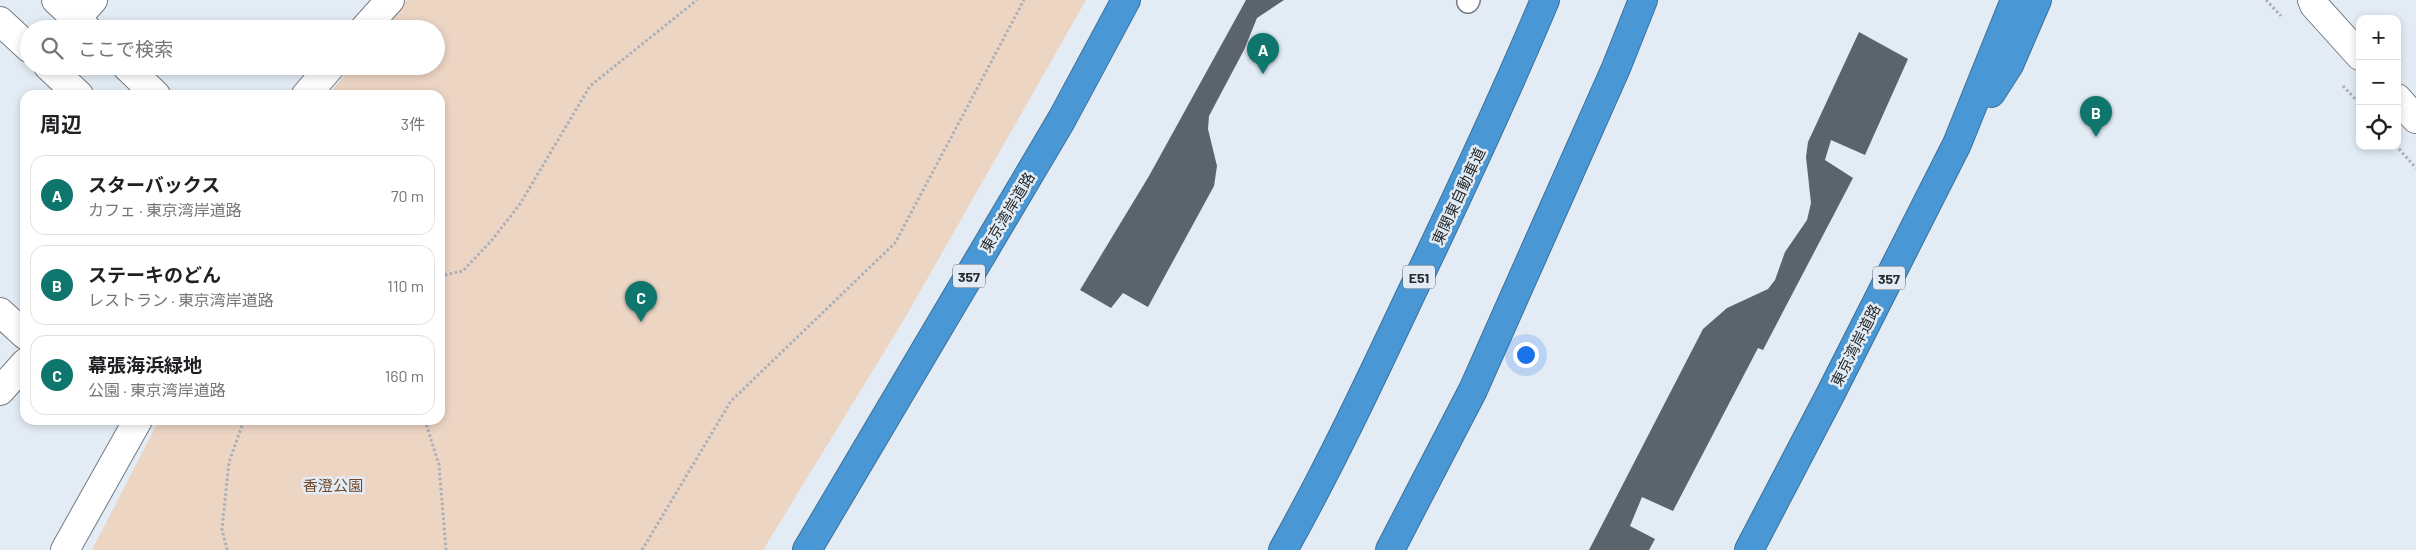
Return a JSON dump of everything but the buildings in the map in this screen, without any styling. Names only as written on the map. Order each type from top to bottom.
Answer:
[{"type":"highway","name":"東京湾岸道路","points":[[808,550],[1062,119],[1126,0]]},
{"type":"highway","name":"東関東自動車道","points":[[1283,550],[1303,516],[1392,334],[1502,103],[1545,0]]},
{"type":"highway","points":[[1390,550],[1473,390],[1616,68],[1643,0]]},
{"type":"highway","name":"東京湾岸道路","points":[[1748,550],[1831,393],[1957,144],[2015,0]]},
{"type":"highway","name":"357","points":[[1957,144],[2009,66],[2037,0]]},
{"type":"street","points":[[56,0],[86,16]]},
{"type":"street","points":[[372,20],[390,0]]},
{"type":"street","points":[[2312,0],[2314,5],[2356,52]]},
{"type":"street","points":[[0,21],[20,40]]},
{"type":"street","points":[[58,75],[74,90]]},
{"type":"street","points":[[135,75],[151,90]]},
{"type":"street","points":[[310,90],[323,75]]},
{"type":"street","points":[[2401,102],[2416,119]]},
{"type":"street","points":[[0,312],[20,330]]},
{"type":"street","points":[[0,391],[20,369]]},
{"type":"street","points":[[66,550],[126,426]]},
{"type":"path","points":[[445,275],[462,272],[492,240],[520,204],[590,86],[697,0]]},
{"type":"path","points":[[642,550],[731,401],[895,243],[1024,0]]},
{"type":"path","points":[[2400,150],[2416,168]]},
{"type":"path","points":[[227,550],[222,529],[229,462],[242,425]]},
{"type":"path","points":[[427,425],[439,464],[446,550]]},
{"type":"green space","name":"香澄公園","points":[[407,0],[1086,0],[905,318],[763,550],[92,550],[156,425],[445,425],[445,90],[332,90],[345,75],[445,75],[445,20],[393,20]]},
{"type":"place","name":"スターバックス","points":[[1263,74]]},
{"type":"place","name":"ステーキのどん","points":[[2096,137]]},
{"type":"place","name":"幕張海浜緑地","points":[[641,322]]}]
